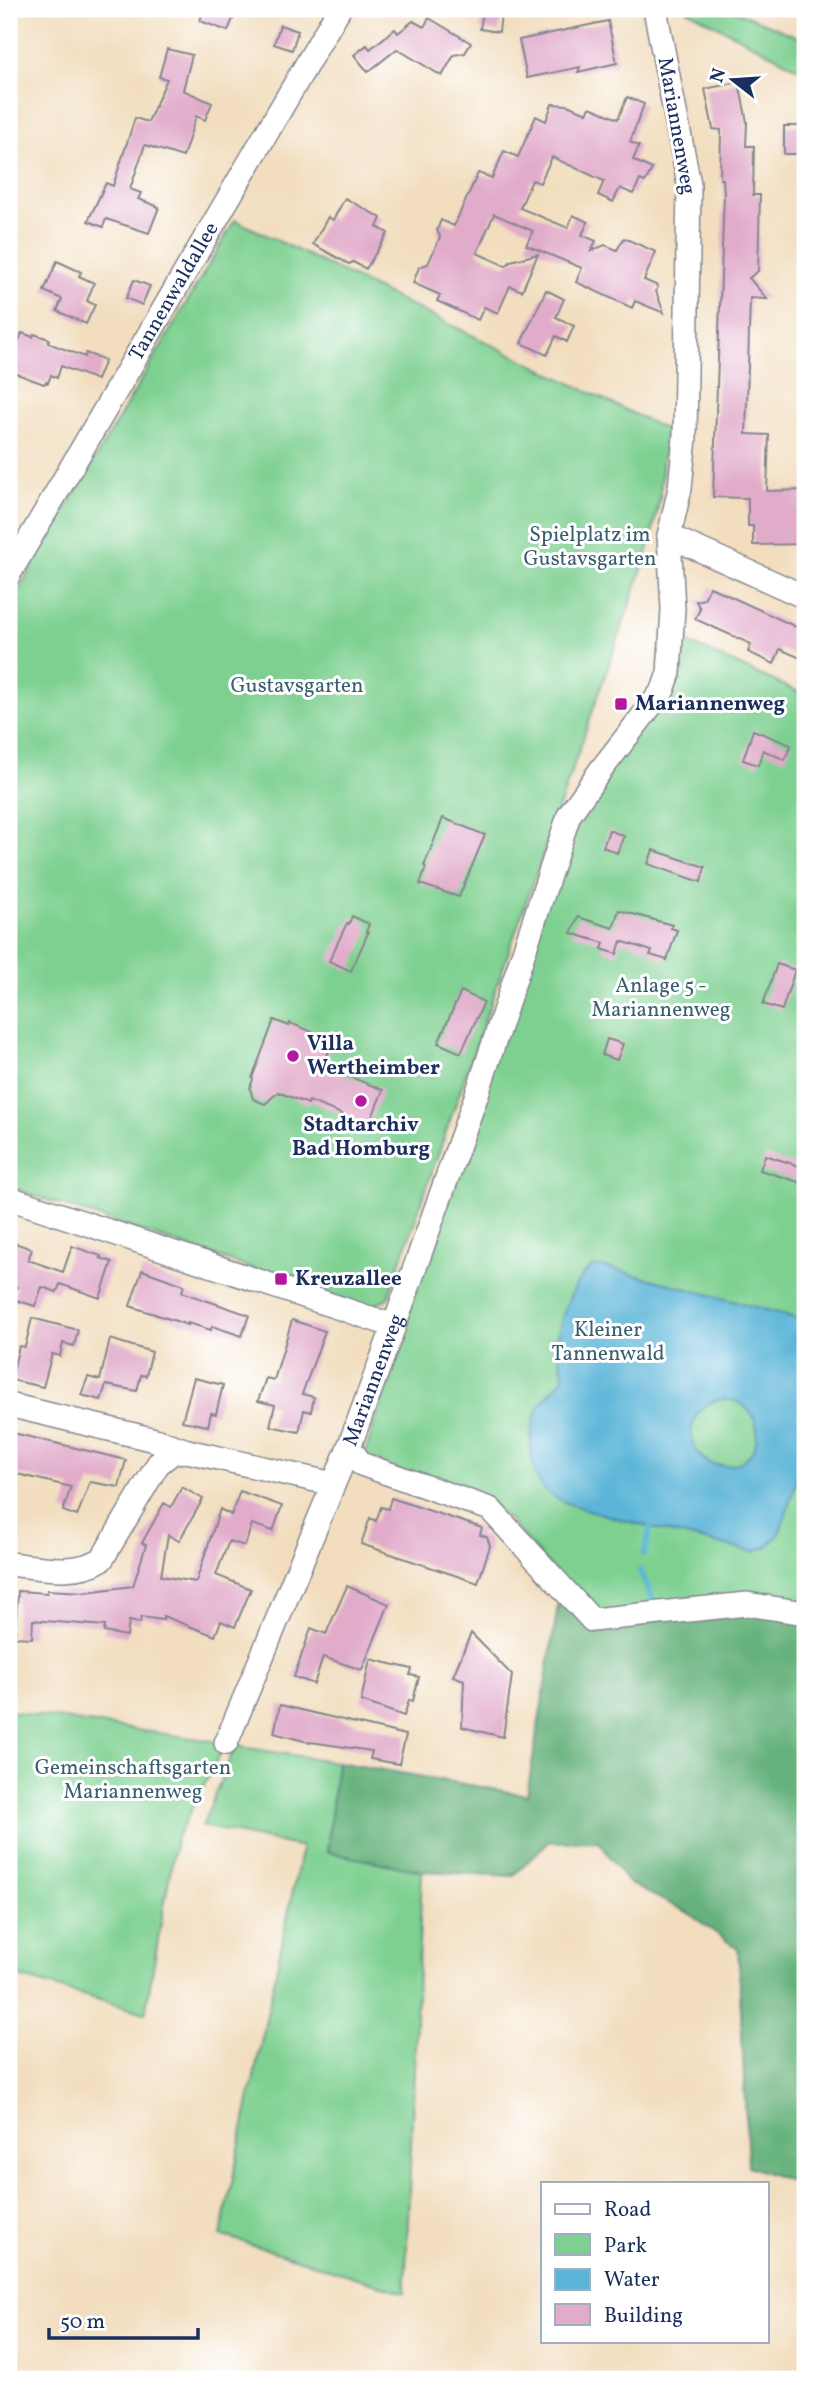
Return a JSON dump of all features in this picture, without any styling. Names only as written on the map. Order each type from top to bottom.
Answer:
[{"type":"street","name":"Tannenwaldallee","points":[[9,574],[339,9]]},
{"type":"street","name":"Mariannenweg","points":[[226,1743],[349,1447],[394,1326],[477,1094],[569,815],[663,691],[669,673],[673,636],[669,536],[680,488],[685,437],[689,184],[655,9]]},
{"type":"street","points":[[669,536],[805,597]]},
{"type":"street","points":[[9,1198],[394,1326]]},
{"type":"street","points":[[9,1405],[155,1440],[187,1451],[333,1484]]},
{"type":"street","points":[[349,1447],[361,1464],[490,1509],[592,1620],[747,1604],[805,1613]]},
{"type":"street","points":[[9,1564],[72,1569],[93,1565],[102,1559],[158,1464],[173,1452],[187,1451]]},
{"type":"green space","points":[[685,9],[731,9],[805,40],[805,72]]},
{"type":"green space","name":"Gustavsgarten","points":[[235,220],[665,429],[660,498],[647,555],[388,1298],[369,1308],[9,1187],[9,606]]},
{"type":"green space","points":[[673,636],[805,695],[805,1611],[594,1616],[494,1504],[363,1460],[477,1094],[569,815],[663,691]]},
{"type":"green space","points":[[560,1593],[591,1625],[747,1604],[805,1613],[805,2186],[748,2166],[738,1949],[687,1912],[628,1883],[599,1841],[548,1842],[513,1876],[422,1871],[327,1852],[337,1762],[527,1795]]},
{"type":"green space","name":"Gemeinschaftsgarten Mariannenweg","points":[[9,1711],[226,1743],[176,1839],[145,2013],[9,1974]]},
{"type":"green space","points":[[235,1746],[337,1762],[327,1852],[422,1871],[405,2293],[221,2235],[302,1847],[202,1826]]},
{"type":"water","points":[[594,1266],[613,1269],[793,1317],[805,1323],[805,1455],[779,1535],[767,1547],[753,1552],[640,1525],[552,1496],[538,1479],[531,1444],[534,1421],[542,1402],[563,1378],[558,1345],[560,1325],[568,1301],[587,1271]],"holes":[[[725,1399],[739,1403],[749,1411],[755,1422],[755,1446],[748,1456],[738,1463],[724,1466],[710,1463],[700,1456],[694,1445],[694,1421],[700,1411],[710,1403]]]},
{"type":"building","points":[[204,9],[237,9],[228,31],[200,21]]},
{"type":"building","points":[[483,11],[501,14],[499,32],[480,29]]},
{"type":"building","points":[[429,18],[471,43],[465,53],[454,55],[442,76],[397,49],[368,72],[354,55],[367,45],[370,49],[395,29],[398,33],[413,21],[424,27]]},
{"type":"building","points":[[608,21],[617,63],[578,72],[580,67],[527,78],[519,40]]},
{"type":"building","points":[[280,25],[298,31],[292,50],[274,44]]},
{"type":"building","points":[[167,49],[192,55],[183,90],[212,103],[205,120],[196,116],[183,157],[145,145],[130,189],[141,193],[138,199],[159,207],[149,233],[106,219],[103,227],[88,221],[106,183],[113,186],[135,118],[148,122],[167,79],[159,77]]},
{"type":"building","points":[[739,82],[747,122],[746,146],[754,146],[753,195],[760,195],[758,271],[749,278],[767,299],[750,298],[746,434],[769,435],[767,491],[805,490],[805,544],[753,545],[753,526],[748,526],[748,498],[713,497],[724,194],[723,179],[720,179],[721,130],[713,129],[705,89]]},
{"type":"building","points":[[627,97],[644,104],[630,142],[639,146],[633,160],[652,169],[645,182],[640,180],[633,194],[620,188],[613,202],[598,195],[604,181],[552,157],[540,183],[532,180],[520,208],[568,228],[573,215],[588,222],[582,235],[596,241],[591,251],[605,245],[617,250],[624,238],[656,252],[644,280],[658,286],[656,291],[664,313],[635,301],[632,308],[576,282],[582,268],[526,245],[533,231],[494,214],[477,253],[506,266],[511,261],[538,254],[522,291],[510,286],[498,313],[484,307],[478,320],[437,301],[440,295],[413,283],[419,267],[428,264],[440,237],[437,230],[441,220],[454,226],[478,173],[492,178],[504,151],[518,157],[536,116],[546,121],[552,104],[567,105],[587,113],[590,107],[618,119]]},
{"type":"building","points":[[784,126],[805,126],[805,154],[784,154]]},
{"type":"building","points":[[345,198],[381,218],[377,227],[388,233],[366,269],[353,262],[349,264],[313,244],[328,217],[333,220]]},
{"type":"building","points":[[57,261],[81,272],[79,276],[94,283],[87,301],[95,305],[86,324],[57,311],[62,299],[44,291]]},
{"type":"building","points":[[134,280],[150,286],[142,305],[126,298]]},
{"type":"building","points":[[546,290],[564,299],[556,317],[574,326],[567,342],[556,336],[547,355],[521,343]]},
{"type":"building","points":[[22,333],[49,339],[48,343],[85,357],[86,353],[105,360],[97,380],[61,366],[57,378],[51,375],[48,383],[44,384],[9,371],[12,343],[17,344]]},
{"type":"building","points":[[710,587],[805,631],[805,660],[780,649],[774,664],[748,652],[751,644],[695,619],[700,609],[696,601],[704,599]]},
{"type":"building","points":[[753,730],[791,745],[785,760],[763,750],[758,765],[743,760]]},
{"type":"building","points":[[443,818],[485,835],[459,897],[420,884],[426,867],[424,866]]},
{"type":"building","points":[[609,830],[624,836],[617,853],[603,847]]},
{"type":"building","points":[[653,850],[705,867],[701,882],[648,864]]},
{"type":"building","points":[[619,910],[672,925],[671,928],[677,930],[667,960],[650,955],[652,951],[621,941],[617,954],[602,949],[604,943],[571,933],[578,917],[613,928]]},
{"type":"building","points":[[352,916],[369,924],[368,933],[351,971],[329,961]]},
{"type":"building","points":[[777,964],[795,970],[782,1010],[763,1004]]},
{"type":"building","points":[[461,991],[484,1002],[461,1053],[438,1043]]},
{"type":"building","name":"Villa Wertheimber","points":[[274,1020],[289,1026],[290,1023],[320,1035],[318,1038],[332,1043],[323,1066],[383,1090],[369,1125],[309,1101],[308,1104],[278,1092],[265,1104],[253,1099],[250,1088],[252,1078]]},
{"type":"building","points":[[607,1039],[623,1044],[617,1060],[602,1055]]},
{"type":"building","points":[[765,1155],[805,1168],[805,1184],[760,1170]]},
{"type":"building","points":[[9,1241],[32,1249],[28,1260],[63,1272],[72,1246],[112,1262],[100,1298],[60,1284],[57,1292],[42,1287],[35,1306],[13,1299],[17,1287],[9,1284]]},
{"type":"building","points":[[142,1270],[184,1285],[182,1292],[249,1315],[242,1336],[212,1326],[211,1330],[188,1325],[130,1306]]},
{"type":"building","points":[[32,1318],[78,1330],[74,1346],[63,1343],[60,1356],[52,1354],[43,1387],[11,1380],[19,1346],[25,1347]]},
{"type":"building","points":[[292,1320],[325,1331],[302,1394],[314,1397],[311,1412],[304,1410],[299,1432],[270,1426],[275,1405],[258,1401],[266,1378],[274,1380]]},
{"type":"building","points":[[110,1339],[152,1352],[146,1376],[141,1375],[137,1391],[106,1385],[101,1400],[81,1395],[88,1377],[100,1380]]},
{"type":"building","points":[[194,1378],[223,1385],[216,1414],[211,1413],[208,1426],[182,1421]]},
{"type":"building","points":[[9,1432],[126,1460],[119,1487],[90,1482],[77,1516],[63,1511],[71,1487],[9,1472]]},
{"type":"building","points":[[182,1487],[203,1499],[179,1541],[168,1535],[161,1576],[196,1582],[220,1509],[231,1515],[240,1491],[282,1506],[273,1531],[252,1524],[245,1546],[229,1541],[216,1575],[251,1589],[235,1627],[221,1621],[215,1636],[163,1616],[163,1620],[141,1617],[140,1623],[129,1621],[127,1636],[104,1632],[105,1626],[33,1620],[32,1638],[15,1637],[18,1591],[85,1592],[133,1586],[146,1545],[142,1543],[164,1503],[171,1507]]},
{"type":"building","points":[[391,1498],[482,1528],[480,1535],[487,1537],[490,1546],[478,1583],[361,1544],[370,1518],[376,1521],[381,1507],[388,1509]]},
{"type":"building","points":[[347,1586],[389,1604],[362,1670],[323,1657],[314,1684],[294,1677],[311,1628],[326,1634]]},
{"type":"building","points":[[471,1633],[512,1675],[503,1737],[462,1727],[464,1680],[453,1676]]},
{"type":"building","points":[[370,1659],[412,1669],[410,1675],[419,1677],[413,1701],[409,1700],[404,1716],[361,1701]]},
{"type":"building","points":[[280,1705],[406,1735],[399,1764],[370,1759],[372,1751],[304,1741],[274,1733]]},
{"type":"waterway","points":[[644,1554],[650,1529]]},
{"type":"waterway","points":[[640,1570],[655,1606]]},
{"type":"place","name":"Mariannenweg","points":[[621,704]]},
{"type":"place","name":"Villa Wertheimber","points":[[293,1056]]},
{"type":"place","name":"Stadtarchiv Bad Homburg","points":[[361,1101]]},
{"type":"place","name":"Kreuzallee","points":[[281,1279]]},
{"type":"park label","name":"Spielplatz im Gustavsgarten","points":[[590,547]]},
{"type":"park label","name":"Anlage 5 - Mariannenweg","points":[[661,998]]},
{"type":"park label","name":"Kleiner Tannenwald","points":[[608,1342]]}]
